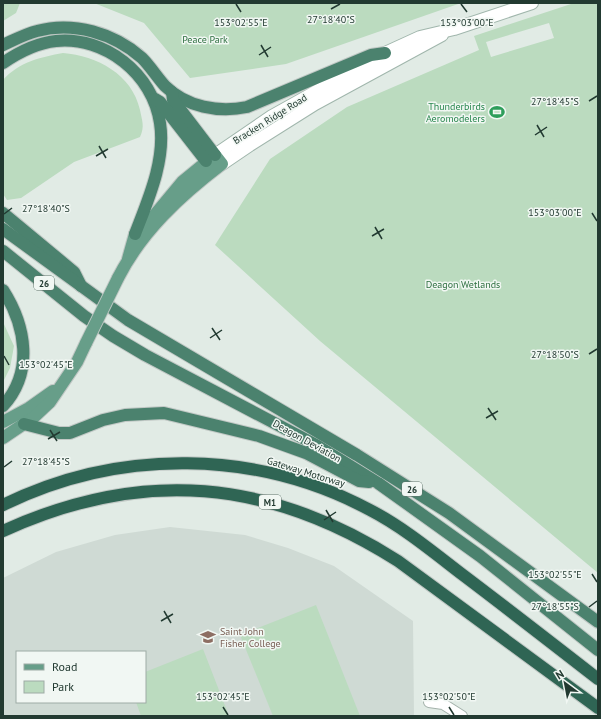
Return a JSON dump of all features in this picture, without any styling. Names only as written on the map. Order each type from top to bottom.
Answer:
[{"type":"highway","points":[[3,45],[38,30],[76,28],[98,32],[113,39],[142,58],[172,92],[186,100],[205,107],[238,109],[279,95],[371,56],[385,53]]},
{"type":"highway","points":[[3,63],[27,48],[40,44],[56,41],[86,44],[117,57],[128,65],[141,78],[153,98],[160,122],[160,152],[148,198],[135,234]]},
{"type":"highway","points":[[172,92],[173,100],[214,163]]},
{"type":"highway","points":[[153,98],[160,102],[214,163]]},
{"type":"highway","points":[[3,213],[74,272],[82,288]]},
{"type":"highway","name":"Deagon Deviation","points":[[3,229],[82,288],[128,320],[412,488],[496,546],[598,622]]},
{"type":"highway","name":"Deagon Deviation","points":[[3,251],[84,316],[113,336],[145,355],[318,446],[378,483],[480,556],[598,650]]},
{"type":"highway","points":[[3,290],[18,317],[24,347],[19,380],[11,397],[3,406]]},
{"type":"highway","points":[[24,424],[59,433],[70,432],[103,420],[125,415],[164,413],[259,436],[306,453],[360,481],[378,483]]},
{"type":"highway","name":"Gateway Motorway","points":[[3,505],[49,485],[86,474],[134,465],[176,462],[214,463],[260,470],[301,481],[345,497],[394,524],[598,679]]},
{"type":"highway","name":"M1","points":[[3,531],[37,516],[72,504],[109,496],[150,491],[183,490],[220,493],[250,497],[287,506],[327,522],[364,540],[398,561],[598,708]]},
{"type":"main road","name":"Bracken Ridge Road","points":[[3,438],[24,424],[50,402],[56,390],[71,371],[128,259],[175,202],[214,163],[272,116],[385,53],[420,37],[454,29],[532,3]]},
{"type":"main road","name":"Bracken Ridge Road","points":[[128,259],[135,234],[142,230],[182,182],[214,163],[250,145],[316,104],[454,29]]},
{"type":"main road","name":"Bracken Ridge Road","points":[[3,422],[29,408],[56,390]]},
{"type":"street","points":[[429,702],[443,704],[462,716]]},
{"type":"shaded area","name":"Saint John Fisher College","points":[[170,527],[245,535],[288,548],[334,566],[413,621],[414,716],[3,716],[3,578],[56,552],[115,535]]},
{"type":"green space","points":[[3,3],[20,3],[16,13],[3,21]]},
{"type":"green space","name":"Peace Park","points":[[94,3],[461,3],[286,64],[190,78],[144,23]]},
{"type":"green space","name":"Deagon Wetlands","points":[[574,3],[598,3],[598,573],[320,341],[215,245],[270,159],[347,107],[479,50],[474,36]],"holes":[[[549,23],[554,38],[491,57],[486,42]]]},
{"type":"green space","points":[[63,53],[88,58],[111,69],[121,77],[136,97],[142,120],[142,133],[140,137],[74,162],[21,198],[7,200],[3,194],[3,80],[16,69],[31,61]]},
{"type":"green space","points":[[3,322],[14,346],[10,368],[3,382]]},
{"type":"green space","points":[[316,605],[360,716],[273,716],[240,635]]},
{"type":"green space","points":[[203,649],[229,716],[141,716],[136,703],[146,703],[146,672]]},
{"type":"place","name":"Thunderbirds Aeromodelers","points":[[497,112]]},
{"type":"place","name":"Saint John Fisher College","points":[[208,637]]}]
